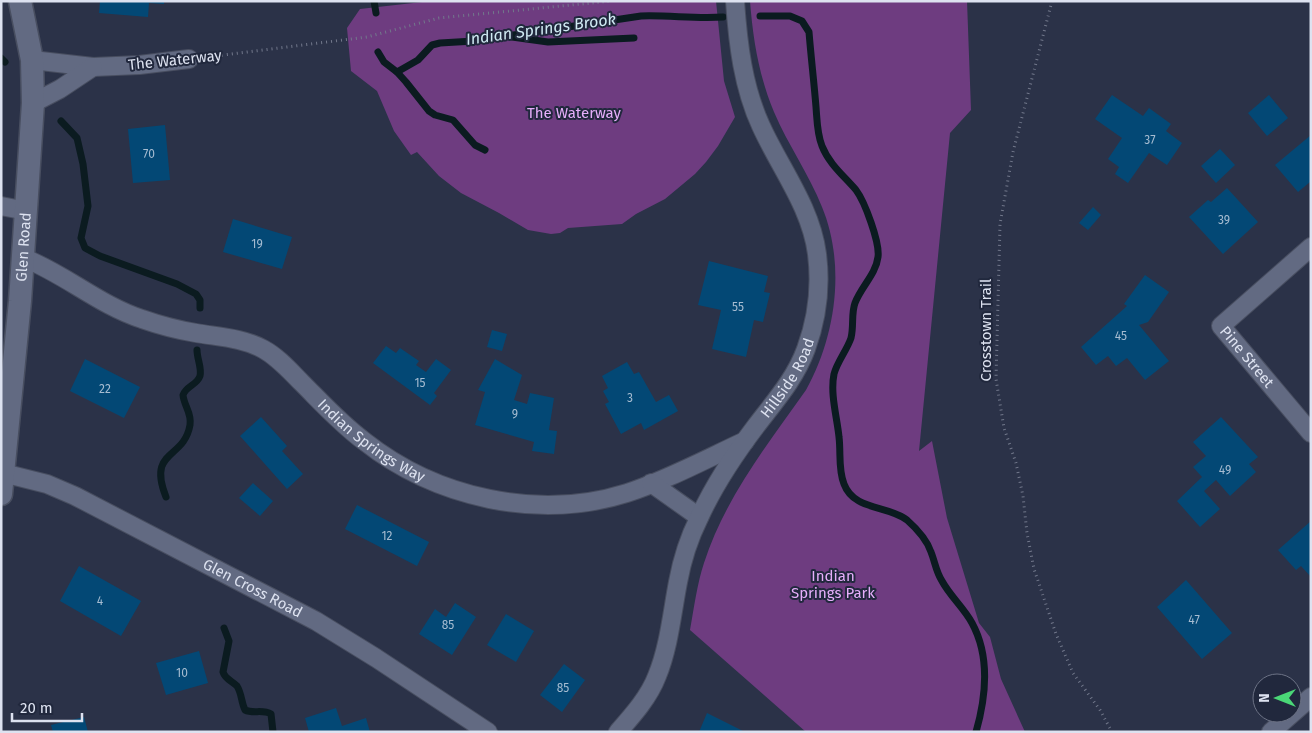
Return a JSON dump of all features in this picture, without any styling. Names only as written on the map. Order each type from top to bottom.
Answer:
[{"type":"street","name":"Glen Road","points":[[2,483],[24,258],[34,103],[32,60],[20,1]]},
{"type":"street","name":"Hillside Road","points":[[618,732],[644,700],[658,675],[664,655],[684,557],[699,517],[722,473],[784,391],[802,359],[813,324],[819,282],[816,244],[799,198],[762,128],[749,93],[738,42],[735,1]]},
{"type":"street","name":"The Waterway","points":[[32,60],[93,67],[139,65],[189,59]]},
{"type":"street","points":[[34,103],[60,89],[93,67]]},
{"type":"street","points":[[1,206],[27,211]]},
{"type":"street","name":"Pine Street","points":[[1311,248],[1221,326],[1311,433]]},
{"type":"street","name":"Indian Springs Way","points":[[24,258],[54,272],[112,306],[140,319],[192,332],[242,341],[262,349],[284,365],[343,424],[373,449],[414,473],[450,489],[494,500],[553,504],[601,499],[651,484],[745,441]]},
{"type":"street","name":"Glen Cross Road","points":[[2,483],[47,484],[76,496],[296,610],[376,658],[488,732]]},
{"type":"street","points":[[651,484],[699,517]]},
{"type":"street","points":[[1271,732],[1311,697]]},
{"type":"path","name":"The Waterway","points":[[189,59],[367,37],[439,18],[612,1]]},
{"type":"path","name":"Crosstown Trail","points":[[1052,1],[1013,152],[1000,224],[996,379],[1004,428],[1016,463],[1023,496],[1034,570],[1056,634],[1073,673],[1100,710],[1112,732]]},
{"type":"green space","name":"The Waterway","points":[[431,1],[716,1],[724,81],[735,117],[718,146],[695,174],[665,199],[636,214],[622,224],[568,228],[560,233],[551,234],[528,230],[461,193],[439,176],[417,152],[411,155],[394,131],[377,91],[351,71],[347,28],[360,9]]},
{"type":"green space","name":"Indian Springs Park","points":[[750,1],[967,1],[971,110],[950,133],[919,451],[932,441],[947,518],[979,623],[990,637],[1001,679],[1025,732],[806,732],[690,630],[699,579],[723,516],[748,473],[806,390],[825,347],[831,324],[834,300],[834,252],[829,229],[817,195],[774,112],[764,85],[753,30]]},
{"type":"building","points":[[100,1],[164,1],[164,4],[149,3],[148,17],[99,13]]},
{"type":"building","points":[[1112,95],[1143,116],[1149,108],[1171,124],[1166,131],[1182,143],[1167,165],[1149,153],[1128,183],[1115,174],[1119,167],[1108,159],[1122,138],[1095,119]]},
{"type":"building","points":[[1269,95],[1288,118],[1267,136],[1248,113]]},
{"type":"building","points":[[165,125],[170,180],[133,183],[128,129]]},
{"type":"building","points":[[1311,135],[1311,183],[1298,192],[1275,165]]},
{"type":"building","points":[[1220,149],[1235,165],[1216,183],[1201,166]]},
{"type":"building","points":[[1227,188],[1258,222],[1223,254],[1189,217],[1208,200],[1211,202]]},
{"type":"building","points":[[1093,207],[1101,215],[1088,230],[1079,223]]},
{"type":"building","points":[[233,219],[292,237],[282,269],[223,252]]},
{"type":"building","points":[[709,261],[768,276],[764,292],[770,293],[763,322],[754,320],[746,357],[712,349],[721,310],[698,305]]},
{"type":"building","points":[[1145,275],[1169,292],[1148,322],[1139,325],[1169,361],[1145,380],[1127,358],[1116,366],[1108,356],[1096,365],[1081,347],[1127,306],[1124,304]]},
{"type":"building","points":[[492,330],[507,334],[502,351],[487,347]]},
{"type":"building","points":[[386,346],[396,353],[400,348],[419,361],[416,365],[426,372],[436,359],[451,370],[434,393],[437,396],[430,405],[373,363]]},
{"type":"building","points":[[85,359],[140,387],[124,418],[70,391]]},
{"type":"building","points":[[495,359],[522,375],[514,400],[527,404],[530,393],[554,398],[549,430],[557,431],[554,454],[532,451],[534,442],[475,425],[485,392],[478,390]]},
{"type":"building","points":[[627,362],[634,374],[639,372],[656,402],[669,395],[678,411],[644,430],[641,423],[621,434],[605,404],[609,402],[603,391],[608,388],[602,376]]},
{"type":"building","points":[[261,417],[287,446],[282,451],[303,474],[287,489],[240,436]]},
{"type":"building","points":[[1221,417],[1258,457],[1249,464],[1256,472],[1230,496],[1216,480],[1204,491],[1220,509],[1200,527],[1177,501],[1202,477],[1193,467],[1206,456],[1193,442]]},
{"type":"building","points":[[253,483],[273,501],[260,516],[239,498]]},
{"type":"building","points":[[357,505],[429,542],[417,566],[345,529]]},
{"type":"building","points":[[1311,521],[1311,577],[1301,566],[1296,570],[1278,550]]},
{"type":"building","points":[[79,566],[141,601],[121,636],[60,601]]},
{"type":"building","points":[[1186,580],[1232,633],[1202,659],[1157,607]]},
{"type":"building","points":[[455,603],[476,617],[452,655],[419,634],[435,609],[446,617]]},
{"type":"building","points":[[506,614],[534,631],[516,662],[487,645]]},
{"type":"building","points":[[199,651],[208,683],[166,695],[156,663]]},
{"type":"building","points":[[564,664],[585,680],[562,712],[540,695]]},
{"type":"building","points":[[336,708],[342,726],[366,718],[370,732],[309,732],[305,718]]},
{"type":"building","points":[[707,713],[745,732],[699,732]]},
{"type":"building","points":[[84,717],[88,732],[53,732],[51,725]]},
{"type":"waterway","name":"Indian Springs Brook","points":[[374,1],[376,13]]},
{"type":"waterway","name":"Indian Springs Brook","points":[[378,52],[384,62],[397,72],[418,60],[432,45],[440,43],[474,41],[641,16],[723,17]]},
{"type":"waterway","name":"Indian Springs Brook","points":[[760,16],[790,16],[802,21],[809,32],[820,141],[837,170],[860,196],[877,242],[877,263],[855,303],[851,338],[834,374],[833,397],[839,437],[842,478],[849,493],[855,499],[872,507],[899,515],[917,530],[929,548],[940,578],[972,623],[982,649],[984,663],[984,691],[976,732]]},
{"type":"waterway","points":[[512,37],[548,42],[634,38]]},
{"type":"waterway","points":[[1,58],[5,62]]},
{"type":"waterway","points":[[397,72],[429,111],[435,115],[453,120],[475,145],[485,150]]},
{"type":"waterway","points":[[61,121],[77,138],[83,164],[88,206],[81,238],[85,248],[100,256],[177,284],[196,294],[200,300],[200,308]]},
{"type":"waterway","points":[[166,497],[161,482],[161,470],[164,462],[181,444],[190,425],[190,417],[183,395],[200,376],[197,350]]},
{"type":"waterway","points":[[224,628],[229,641],[223,672],[237,686],[245,710],[271,714],[273,732]]}]
